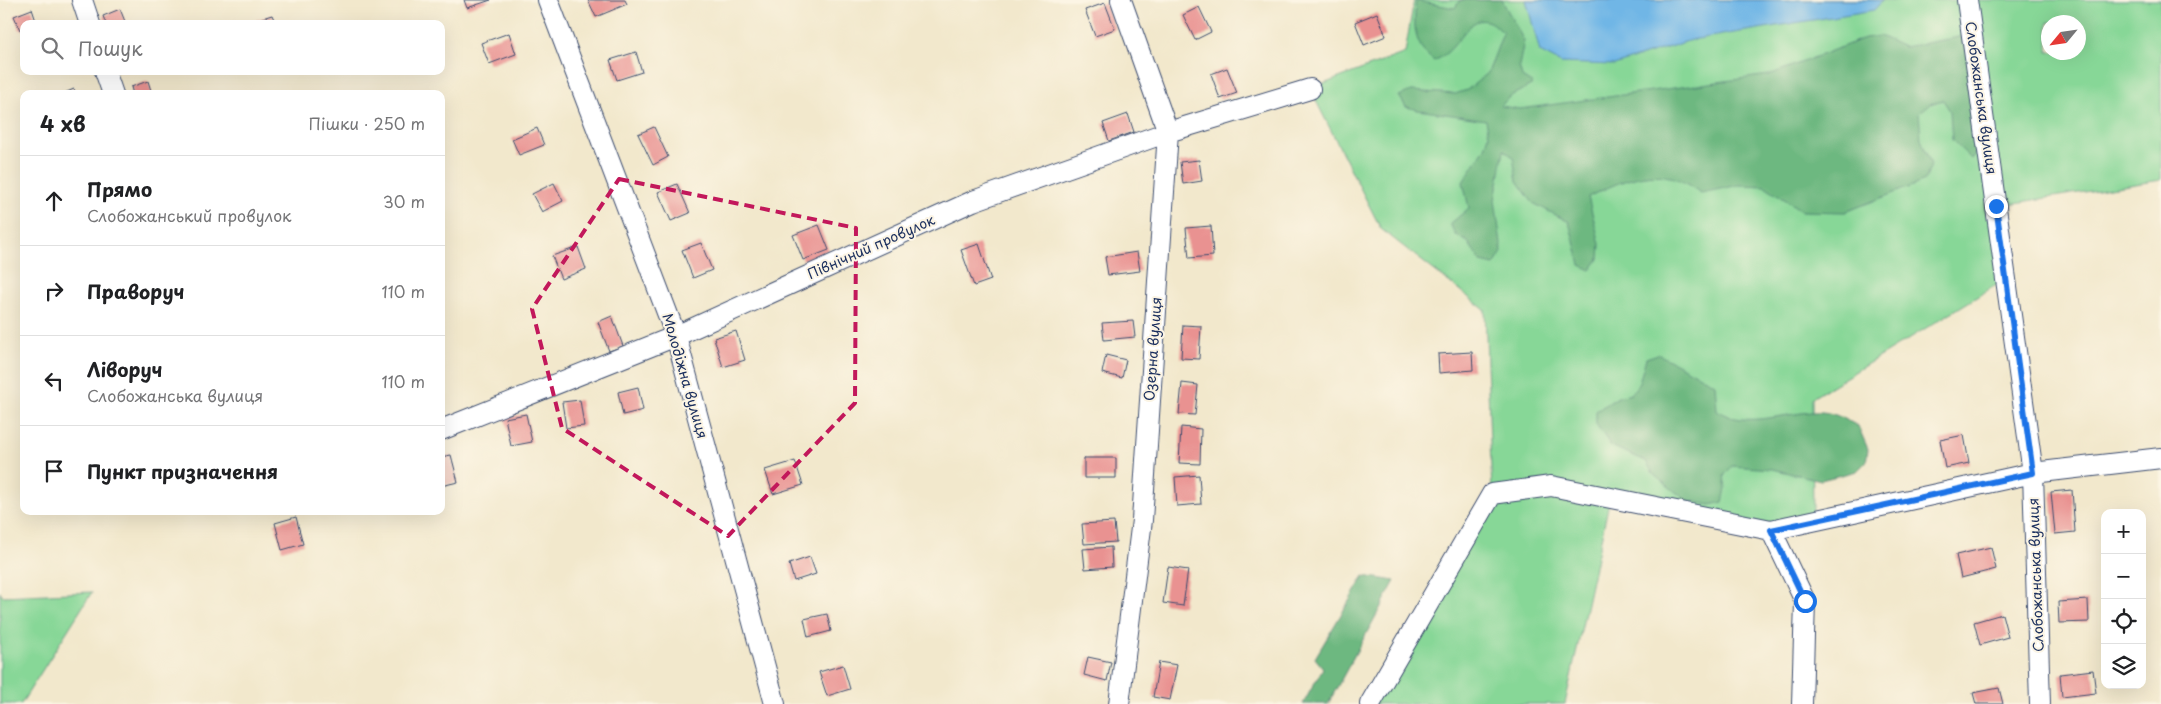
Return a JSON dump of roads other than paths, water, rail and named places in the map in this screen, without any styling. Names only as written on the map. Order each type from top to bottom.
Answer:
[{"type":"street","points":[[82,0],[89,20]]},
{"type":"street","name":"Молодіжна вулиця","points":[[548,0],[676,336],[775,704]]},
{"type":"street","name":"Озерна вулиця","points":[[1119,704],[1142,520],[1168,132],[1121,0]]},
{"type":"street","name":"Слобожанська вулиця","points":[[1967,0],[2033,473],[2040,704]]},
{"type":"street","points":[[107,75],[112,90]]},
{"type":"street","name":"Північний провулок","points":[[445,428],[676,336],[973,201],[1168,132],[1310,89]]},
{"type":"street","points":[[1370,704],[1492,494],[1551,486],[1771,530],[2033,473],[2161,458]]},
{"type":"street","points":[[1771,530],[1805,601],[1802,704]]},
{"type":"water","points":[[1526,0],[1883,0],[1874,10],[1691,40],[1614,65],[1561,63],[1540,52]]}]
